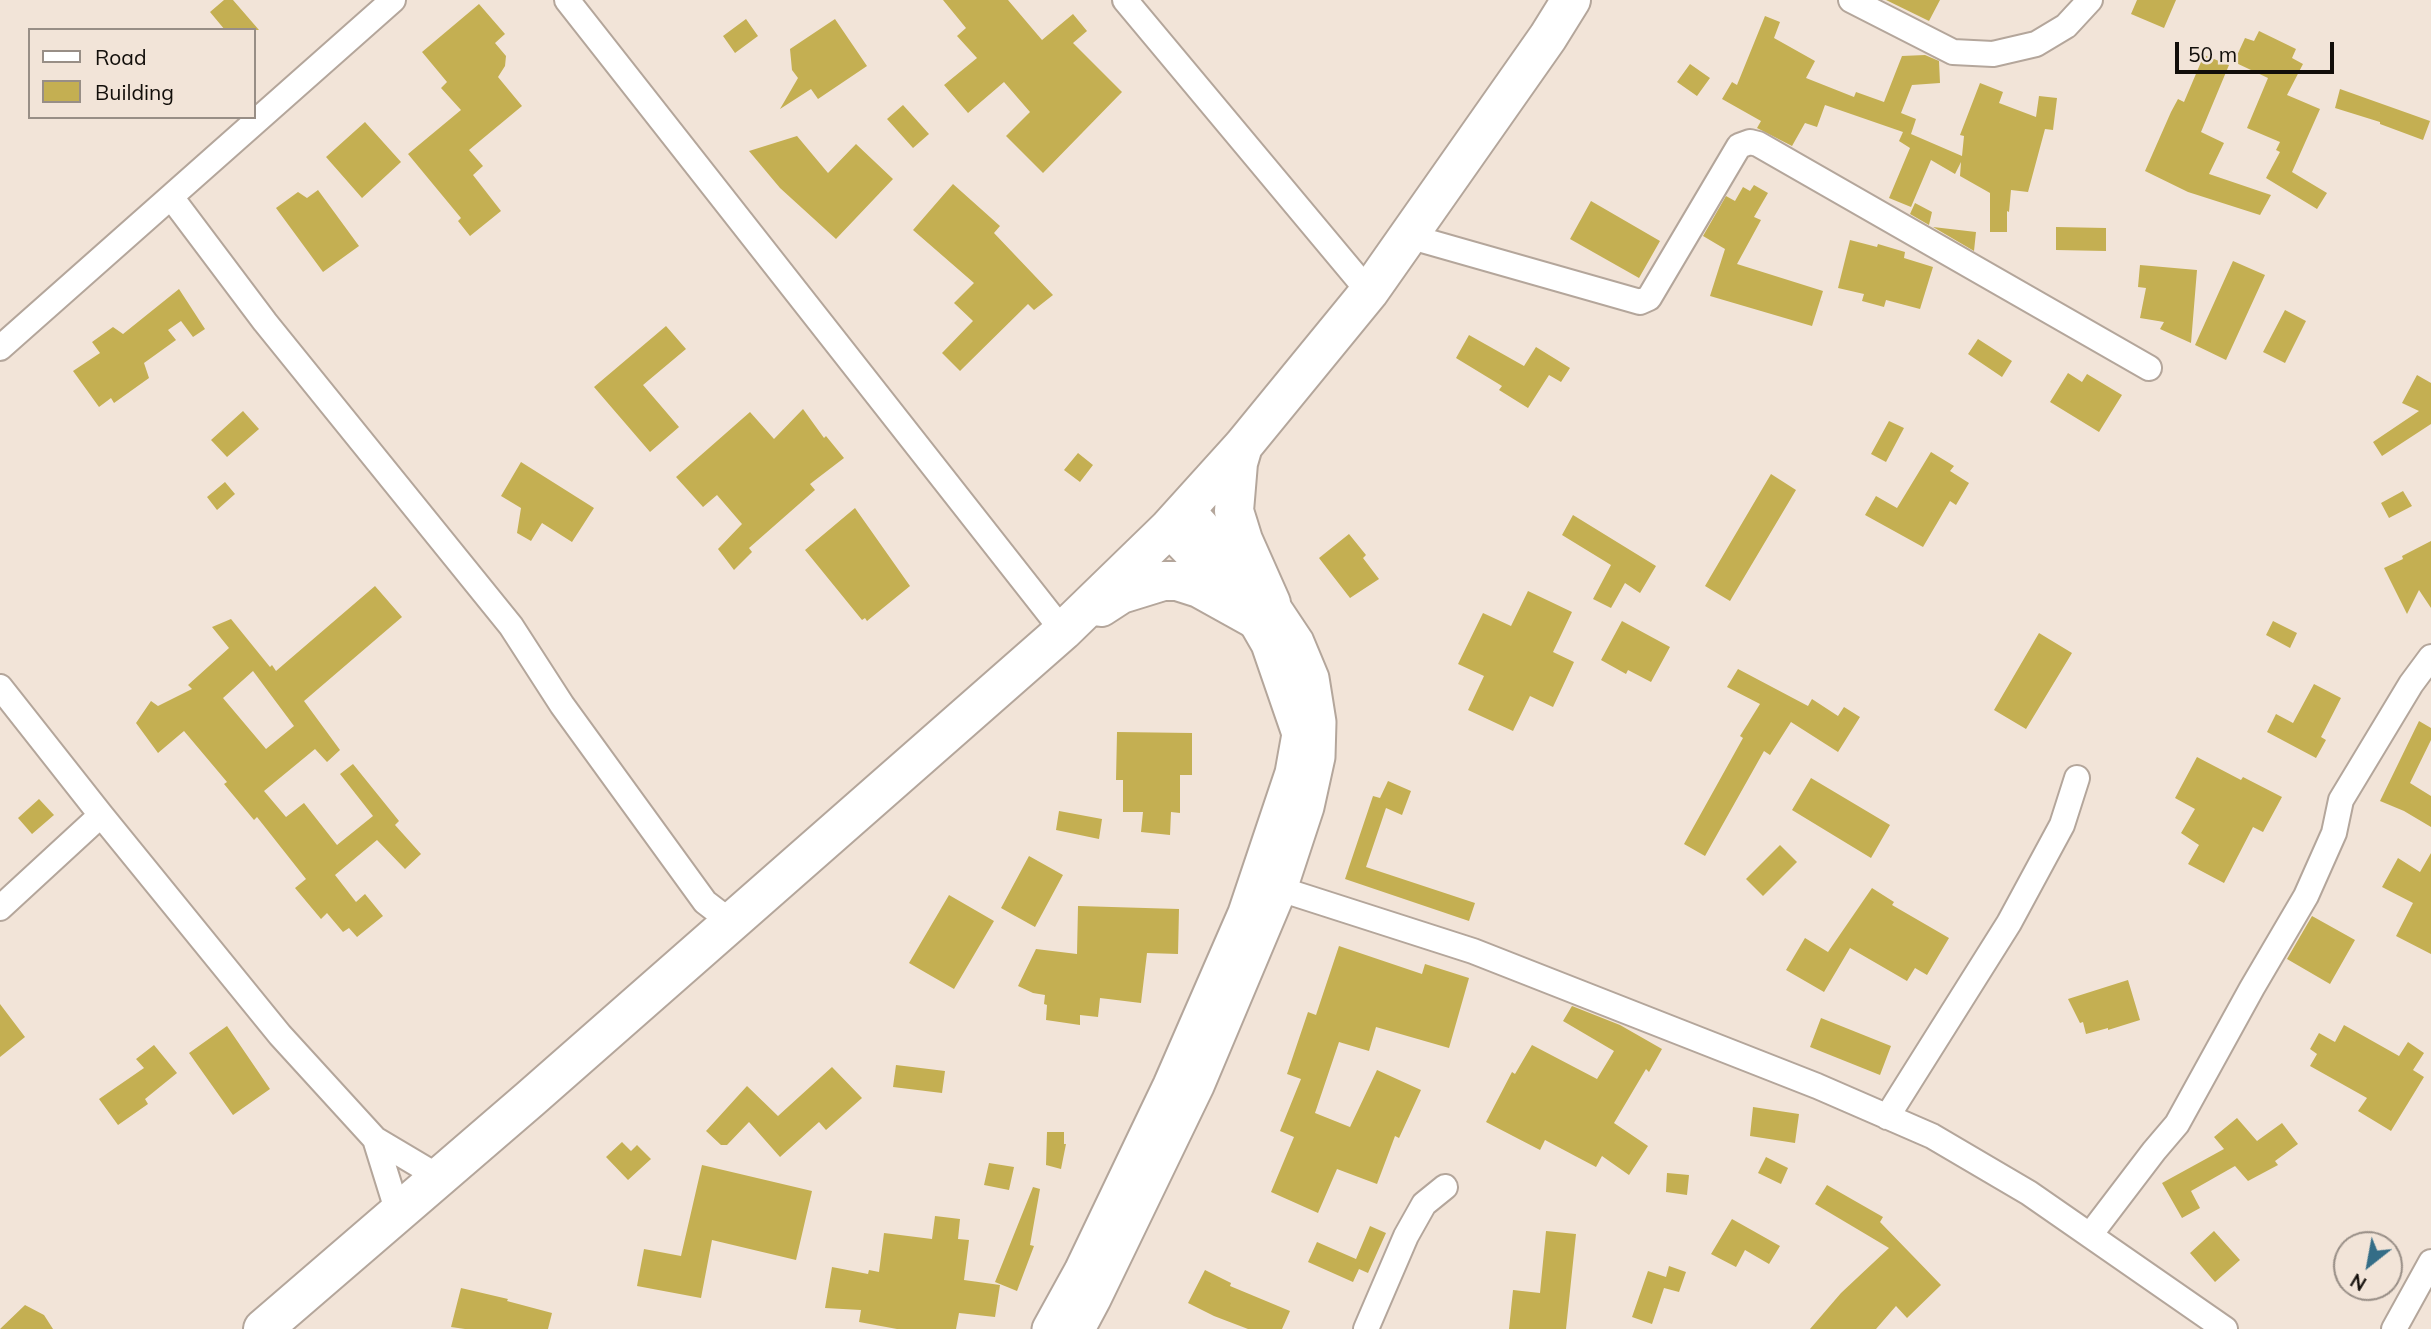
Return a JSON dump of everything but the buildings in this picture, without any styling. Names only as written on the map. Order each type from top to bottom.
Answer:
[{"type":"highway","points":[[263,1329],[1063,631],[1178,519],[1244,446],[1369,292],[1548,37],[1571,0]]},
{"type":"highway","points":[[1244,446],[1238,463],[1234,511],[1262,610]]},
{"type":"highway","points":[[1063,631],[1121,594],[1163,581],[1199,588],[1262,610]]},
{"type":"main road","points":[[1077,1329],[1197,1086],[1280,889],[1307,807],[1318,757],[1319,722],[1312,678],[1297,642],[1262,610],[1178,519]]},
{"type":"main road","points":[[1049,1329],[1081,1271],[1170,1085],[1245,913],[1292,773],[1298,734],[1268,644],[1262,610]]},
{"type":"street","points":[[0,348],[393,0]]},
{"type":"street","points":[[567,0],[1063,631]]},
{"type":"street","points":[[1125,0],[1369,292]]},
{"type":"street","points":[[1851,0],[1953,52],[1993,54],[2036,44],[2066,26],[2090,0]]},
{"type":"street","points":[[1408,236],[1640,302],[1650,298],[1739,146],[1750,142],[1759,144],[2150,368]]},
{"type":"street","points":[[171,197],[265,322],[511,626],[562,705],[705,902],[731,922]]},
{"type":"street","points":[[2090,1235],[2177,1124],[2306,897],[2334,833],[2341,800],[2411,684],[2431,657]]},
{"type":"street","points":[[0,687],[280,1034],[375,1139],[439,1177]]},
{"type":"street","points":[[1887,1117],[2010,923],[2062,825],[2077,778]]},
{"type":"street","points":[[0,908],[101,815]]},
{"type":"street","points":[[1280,889],[1473,951],[1817,1086],[1932,1136],[1987,1167],[2225,1329]]},
{"type":"street","points":[[375,1139],[398,1213]]},
{"type":"street","points":[[1366,1329],[1406,1236],[1424,1204],[1445,1187]]},
{"type":"street","points":[[2394,1329],[2431,1262]]}]
